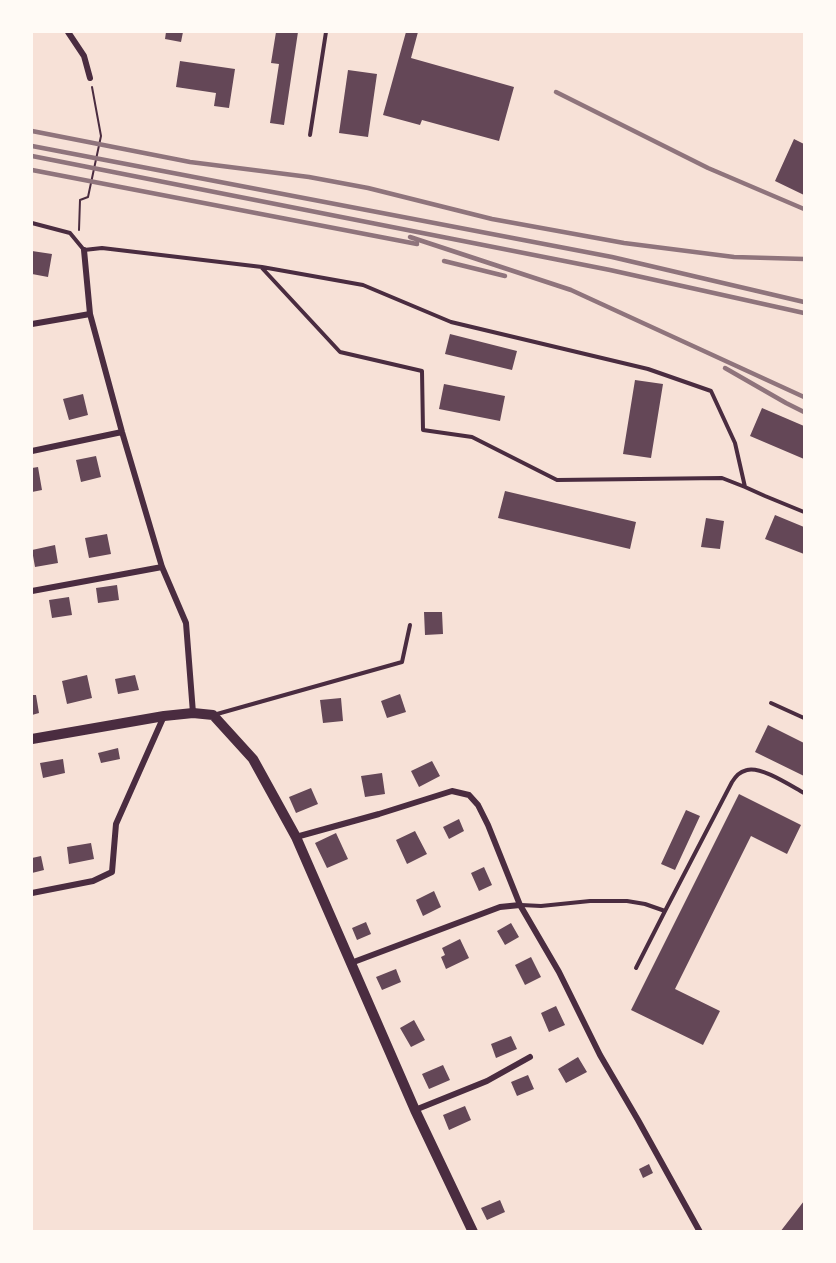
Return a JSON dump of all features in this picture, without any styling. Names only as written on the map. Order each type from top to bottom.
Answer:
[{"type":"main road","points":[[32,739],[193,713],[213,716],[254,759],[296,837],[415,1110],[473,1232]]},
{"type":"street","points":[[68,32],[84,56],[90,78]]},
{"type":"street","points":[[84,250],[90,314],[122,432],[162,567],[186,623],[193,713]]},
{"type":"street","points":[[32,324],[90,314]]},
{"type":"street","points":[[32,451],[122,432]]},
{"type":"street","points":[[32,591],[162,567]]},
{"type":"street","points":[[32,893],[93,881],[112,872],[116,824],[164,716]]},
{"type":"street","points":[[296,837],[453,791],[469,795],[478,805],[488,825],[520,904],[559,972],[600,1055],[700,1232]]},
{"type":"street","points":[[351,963],[500,907],[520,904]]},
{"type":"street","points":[[415,1110],[487,1081],[530,1057]]},
{"type":"lane","points":[[309,135],[327,32]]},
{"type":"lane","points":[[32,223],[70,233],[84,250],[102,248],[261,267],[363,285],[451,322],[648,369],[711,391],[735,443],[745,487]]},
{"type":"lane","points":[[261,267],[340,352],[422,371],[423,429],[472,437],[557,480],[722,478],[804,512]]},
{"type":"lane","points":[[213,716],[402,662],[410,625]]},
{"type":"lane","points":[[771,703],[804,718]]},
{"type":"lane","points":[[636,968],[738,774],[748,769],[758,769],[804,793]]},
{"type":"lane","points":[[520,904],[541,906],[627,901],[665,911]]},
{"type":"path","points":[[84,250],[79,228],[80,200],[88,197],[101,136],[90,78]]},
{"type":"building","points":[[166,32],[183,32],[181,42],[165,39]]},
{"type":"building","points":[[276,32],[298,32],[284,125],[270,123],[279,64],[271,63]]},
{"type":"building","points":[[406,32],[418,32],[411,58],[514,87],[499,141],[422,120],[420,125],[383,115]]},
{"type":"building","points":[[180,61],[235,69],[229,108],[214,106],[216,93],[176,87]]},
{"type":"building","points":[[348,70],[377,74],[368,137],[339,133]]},
{"type":"building","points":[[794,139],[804,144],[804,195],[775,181]]},
{"type":"building","points":[[32,251],[52,254],[48,277],[32,274]]},
{"type":"building","points":[[450,334],[517,351],[512,370],[445,354]]},
{"type":"building","points":[[635,380],[663,384],[651,458],[623,454]]},
{"type":"building","points":[[444,384],[505,396],[500,421],[439,409]]},
{"type":"building","points":[[83,394],[88,415],[69,420],[63,399]]},
{"type":"building","points":[[762,408],[804,426],[804,459],[750,436]]},
{"type":"building","points":[[96,456],[101,477],[81,482],[76,460]]},
{"type":"building","points":[[38,467],[42,490],[32,492],[32,468]]},
{"type":"building","points":[[505,491],[636,522],[630,549],[498,518]]},
{"type":"building","points":[[775,515],[804,527],[804,554],[765,539]]},
{"type":"building","points":[[706,518],[724,521],[720,549],[701,547]]},
{"type":"building","points":[[107,534],[111,554],[89,558],[85,538]]},
{"type":"building","points":[[55,545],[58,563],[35,567],[32,550]]},
{"type":"building","points":[[117,585],[119,600],[98,603],[96,588]]},
{"type":"building","points":[[69,597],[72,615],[52,618],[49,600]]},
{"type":"building","points":[[424,612],[442,612],[443,634],[425,635]]},
{"type":"building","points":[[87,675],[92,698],[67,704],[62,681]]},
{"type":"building","points":[[135,675],[139,690],[118,694],[115,679]]},
{"type":"building","points":[[400,694],[406,712],[387,718],[381,701]]},
{"type":"building","points":[[32,695],[36,695],[39,713],[32,715]]},
{"type":"building","points":[[341,698],[343,721],[323,723],[320,700]]},
{"type":"building","points":[[768,725],[804,743],[804,776],[755,752]]},
{"type":"building","points":[[118,748],[120,759],[101,763],[98,753]]},
{"type":"building","points":[[63,759],[65,773],[43,778],[40,763]]},
{"type":"building","points":[[432,761],[440,776],[419,787],[411,771]]},
{"type":"building","points":[[382,773],[385,794],[365,797],[361,776]]},
{"type":"building","points":[[311,788],[318,804],[296,813],[289,797]]},
{"type":"building","points":[[739,794],[801,825],[787,854],[751,836],[675,989],[720,1011],[703,1045],[631,1010]]},
{"type":"building","points":[[686,810],[700,816],[675,870],[661,864]]},
{"type":"building","points":[[459,819],[464,831],[449,839],[443,827]]},
{"type":"building","points":[[415,831],[427,854],[407,864],[396,840]]},
{"type":"building","points":[[336,833],[348,859],[327,868],[315,843]]},
{"type":"building","points":[[91,843],[94,859],[69,864],[67,847]]},
{"type":"building","points":[[41,856],[44,870],[32,873],[32,858]]},
{"type":"building","points":[[484,867],[492,885],[479,891],[471,873]]},
{"type":"building","points":[[434,891],[441,907],[423,916],[416,900]]},
{"type":"building","points":[[366,922],[371,934],[357,940],[352,928]]},
{"type":"building","points":[[511,923],[519,937],[505,945],[497,931]]},
{"type":"building","points":[[460,939],[469,958],[446,969],[441,957],[445,955],[442,948]]},
{"type":"building","points":[[531,957],[541,977],[525,985],[515,965]]},
{"type":"building","points":[[396,969],[401,982],[382,990],[376,977]]},
{"type":"building","points":[[556,1006],[565,1025],[549,1032],[541,1013]]},
{"type":"building","points":[[414,1020],[425,1040],[411,1047],[400,1028]]},
{"type":"building","points":[[511,1036],[517,1049],[496,1058],[491,1044]]},
{"type":"building","points":[[578,1057],[587,1072],[566,1083],[558,1069]]},
{"type":"building","points":[[443,1065],[450,1080],[429,1089],[422,1074]]},
{"type":"building","points":[[528,1075],[534,1089],[517,1096],[511,1082]]},
{"type":"building","points":[[465,1106],[471,1120],[449,1130],[443,1115]]},
{"type":"building","points":[[649,1164],[653,1173],[643,1178],[639,1169]]},
{"type":"building","points":[[500,1200],[505,1212],[487,1220],[481,1208]]},
{"type":"building","points":[[804,1201],[804,1232],[780,1232]]},
{"type":"railway","points":[[556,92],[708,168],[804,209]]},
{"type":"railway","points":[[32,131],[190,162],[309,177],[368,188],[492,219],[624,243],[734,257],[804,259]]},
{"type":"railway","points":[[32,146],[612,257],[804,302]]},
{"type":"railway","points":[[32,156],[610,270],[804,313]]},
{"type":"railway","points":[[32,170],[417,244]]},
{"type":"railway","points":[[410,237],[571,290],[804,397]]},
{"type":"railway","points":[[444,261],[505,276]]},
{"type":"railway","points":[[725,368],[804,412]]}]
